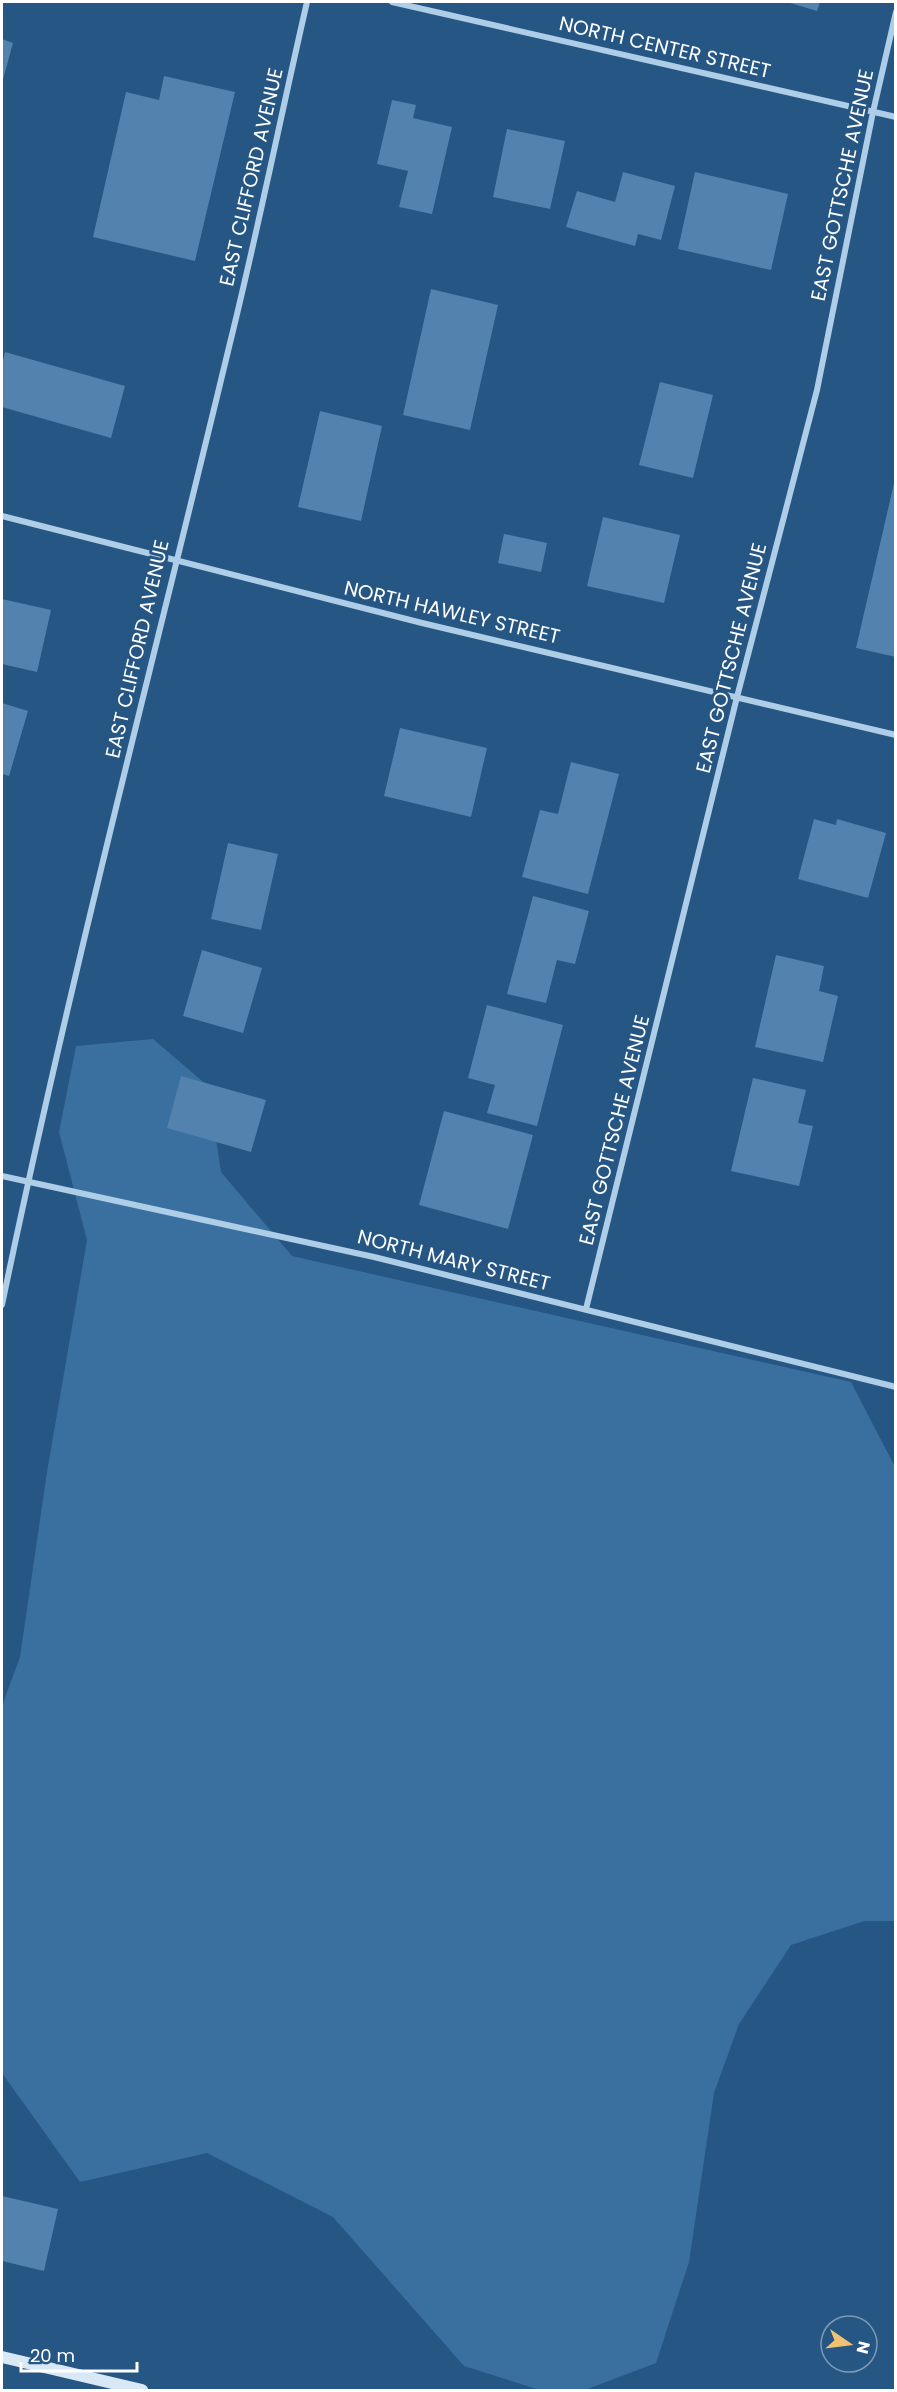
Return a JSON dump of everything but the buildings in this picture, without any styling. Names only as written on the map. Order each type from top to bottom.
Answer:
[{"type":"street","name":"EAST CLIFFORD AVENUE","points":[[2,1305],[27,1182],[175,562],[231,342],[307,2]]},
{"type":"street","name":"NORTH CENTER STREET","points":[[392,2],[896,117]]},
{"type":"street","name":"EAST GOTTSCHE AVENUE","points":[[586,1309],[736,697],[817,390],[873,112],[896,12]]},
{"type":"street","name":"NORTH HAWLEY STREET","points":[[2,516],[175,562],[896,735]]},
{"type":"street","name":"NORTH MARY STREET","points":[[2,1176],[374,1257],[896,1387]]},
{"type":"street","points":[[2,2357],[142,2391]]},
{"type":"shaded area","points":[[153,1039],[208,1086],[221,1172],[292,1256],[851,1382],[895,1467],[895,1921],[864,1921],[791,1945],[739,2024],[714,2093],[689,2262],[656,2363],[585,2390],[540,2390],[464,2366],[333,2217],[207,2153],[80,2182],[2,2073],[2,1706],[20,1657],[47,1472],[87,1240],[59,1132],[76,1046]]}]
